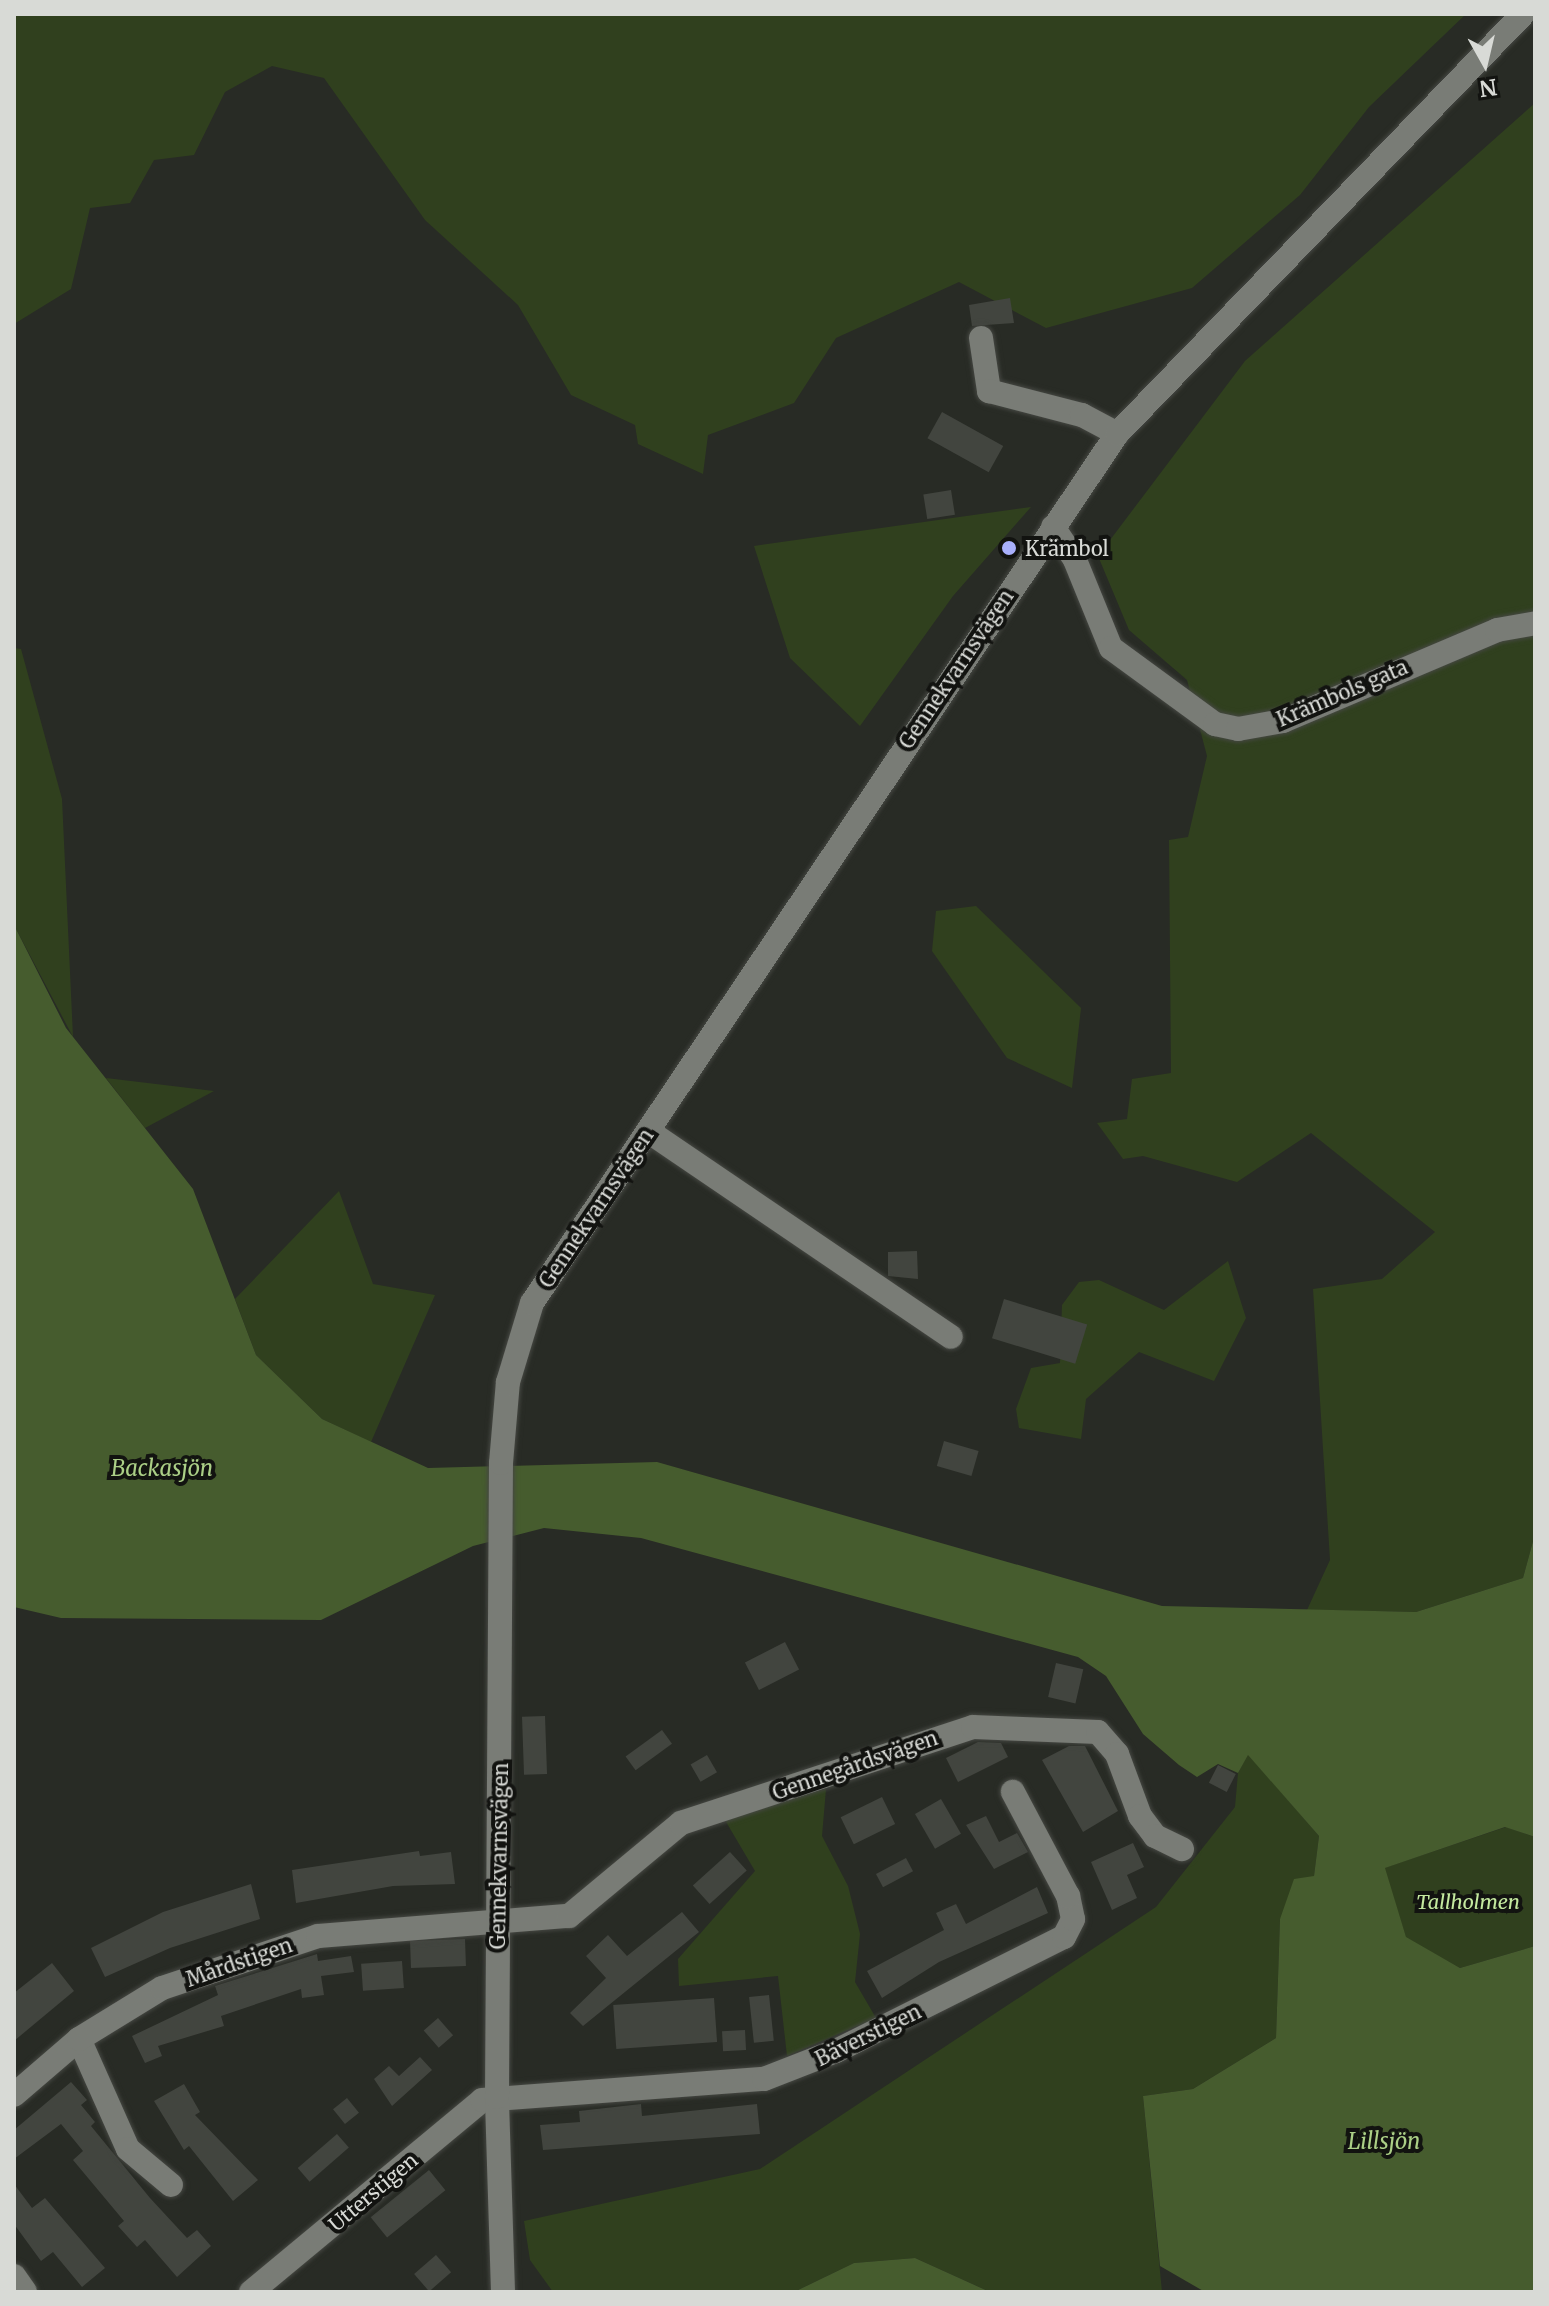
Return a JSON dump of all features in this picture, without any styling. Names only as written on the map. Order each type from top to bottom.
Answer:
[{"type":"street","name":"Gennekvarnsvägen","points":[[503,2292],[497,2097],[501,1463],[508,1382],[532,1303],[1117,434],[1523,14]]},
{"type":"street","points":[[981,338],[989,391],[1082,415],[1117,434]]},
{"type":"street","name":"Krämbols gata","points":[[1053,527],[1075,560],[1111,648],[1215,724],[1238,729],[1283,721],[1471,640],[1535,623]]},
{"type":"street","points":[[648,1131],[951,1337]]},
{"type":"street","name":"Gennegårdsvägen","points":[[498,1924],[569,1916],[681,1823],[973,1727],[1098,1732],[1117,1754],[1140,1816],[1155,1836],[1182,1849]]},
{"type":"street","name":"Bäverstigen","points":[[497,2097],[764,2079],[836,2051],[1064,1937],[1073,1919],[1068,1896],[1013,1792]]},
{"type":"street","name":"Mårdstigen","points":[[14,2095],[79,2039],[162,1988],[318,1936],[498,1924]]},
{"type":"street","points":[[79,2039],[128,2149],[171,2185]]},
{"type":"street","name":"Utterstigen","points":[[251,2292],[396,2176],[471,2106],[497,2097]]},
{"type":"street","points":[[14,2276],[25,2292]]},
{"type":"green space","points":[[14,14],[1466,14],[1369,107],[1300,195],[1192,288],[1046,328],[959,282],[836,338],[794,403],[708,435],[703,474],[638,444],[635,425],[571,395],[518,305],[425,220],[324,78],[272,66],[225,92],[194,155],[154,160],[130,203],[90,208],[71,289],[14,324]]},
{"type":"green space","points":[[1535,103],[1535,1534],[1523,1578],[1416,1612],[1307,1610],[1330,1560],[1313,1289],[1382,1279],[1435,1232],[1311,1133],[1237,1182],[1143,1156],[1123,1159],[1097,1123],[1127,1119],[1132,1079],[1171,1073],[1169,840],[1188,837],[1207,756],[1187,680],[1129,630],[1098,556],[1245,361]]},
{"type":"green space","points":[[1031,507],[953,596],[860,726],[790,658],[754,546]]},
{"type":"green space","points":[[14,648],[21,649],[62,799],[73,1037],[14,925]]},
{"type":"green space","points":[[976,906],[1081,1008],[1072,1088],[1007,1058],[932,951],[936,911]]},
{"type":"green space","points":[[106,1078],[214,1091],[145,1128]]},
{"type":"green space","points":[[339,1191],[373,1284],[435,1295],[371,1442],[322,1419],[256,1355],[235,1299]]},
{"type":"green space","points":[[1228,1261],[1246,1318],[1214,1381],[1139,1352],[1086,1399],[1081,1439],[1019,1428],[1016,1409],[1031,1368],[1060,1363],[1062,1305],[1079,1282],[1099,1280],[1164,1310]]},
{"type":"green space","points":[[1248,1754],[1319,1836],[1314,1876],[1280,1919],[1276,2038],[1193,2089],[1143,2096],[1162,2292],[990,2292],[915,2258],[854,2263],[794,2292],[553,2292],[530,2260],[524,2221],[760,2169],[1156,1907],[1235,1807],[1238,1773]]},
{"type":"green space","points":[[826,1789],[822,1836],[848,1886],[860,1934],[855,1982],[876,2018],[787,2056],[778,1976],[679,1986],[678,1959],[755,1871],[722,1815]]},
{"type":"green space","name":"Tallholmen","points":[[1506,1827],[1535,1837],[1535,1946],[1460,1968],[1406,1938],[1384,1868]]},
{"type":"water","points":[[14,925],[66,1028],[193,1189],[256,1355],[322,1419],[428,1468],[657,1462],[1162,1606],[1416,1612],[1523,1578],[1535,1534],[1535,1837],[1505,1827],[1385,1868],[1406,1937],[1460,1968],[1535,1946],[1535,2292],[1205,2292],[1160,2266],[1143,2096],[1193,2089],[1276,2038],[1280,1919],[1294,1879],[1314,1876],[1319,1836],[1248,1755],[1238,1773],[1218,1764],[1197,1777],[1179,1765],[1143,1734],[1106,1676],[1078,1657],[641,1538],[544,1528],[473,1546],[321,1620],[61,1618],[14,1607]]},
{"type":"water","points":[[915,2258],[990,2292],[794,2292],[854,2263]]},
{"type":"building","points":[[1010,298],[1014,323],[972,326],[969,305]]},
{"type":"building","points":[[942,412],[1003,446],[989,472],[927,438]]},
{"type":"building","points":[[951,490],[955,515],[927,519],[923,494]]},
{"type":"building","points":[[917,1251],[918,1279],[888,1276],[888,1252]]},
{"type":"building","points":[[1004,1299],[1087,1324],[1075,1364],[992,1338]]},
{"type":"building","points":[[944,1441],[979,1451],[971,1476],[937,1466]]},
{"type":"building","points":[[785,1642],[799,1670],[759,1690],[745,1662]]},
{"type":"building","points":[[1056,1663],[1083,1669],[1075,1703],[1048,1697]]},
{"type":"building","points":[[545,1716],[547,1774],[524,1775],[522,1717]]},
{"type":"building","points":[[662,1730],[672,1744],[636,1770],[626,1756]]},
{"type":"building","points":[[978,1742],[1001,1743],[1008,1757],[958,1782],[946,1758]]},
{"type":"building","points":[[1069,1746],[1085,1746],[1118,1811],[1083,1832],[1042,1760]]},
{"type":"building","points":[[707,1755],[717,1772],[701,1782],[691,1764]]},
{"type":"building","points":[[1218,1765],[1236,1774],[1227,1792],[1209,1783]]},
{"type":"building","points":[[882,1797],[895,1824],[854,1844],[841,1817]]},
{"type":"building","points":[[941,1799],[961,1834],[935,1849],[915,1814]]},
{"type":"building","points":[[986,1816],[999,1842],[1017,1833],[1028,1852],[994,1869],[966,1825]]},
{"type":"building","points":[[1133,1843],[1144,1867],[1127,1875],[1137,1898],[1112,1910],[1091,1862]]},
{"type":"building","points":[[419,1851],[420,1856],[451,1852],[455,1884],[393,1886],[296,1903],[292,1870]]},
{"type":"building","points":[[730,1852],[747,1871],[710,1904],[693,1885]]},
{"type":"building","points":[[906,1858],[913,1871],[883,1887],[876,1874]]},
{"type":"building","points":[[251,1884],[260,1919],[170,1948],[105,1977],[91,1948],[163,1912]]},
{"type":"building","points":[[1037,1887],[1048,1913],[939,1962],[882,1998],[867,1971],[944,1930],[936,1913],[956,1904],[966,1924]]},
{"type":"building","points":[[682,1912],[699,1932],[583,2026],[570,2013],[606,1978],[586,1956],[608,1935],[627,1956]]},
{"type":"building","points":[[465,1939],[466,1966],[411,1968],[410,1941]]},
{"type":"building","points":[[317,1954],[318,1961],[351,1956],[354,1972],[321,1976],[324,1995],[302,1998],[301,1989],[221,2016],[224,2026],[158,2046],[162,2056],[145,2063],[132,2036],[218,1995],[215,1986]]},
{"type":"building","points":[[402,1961],[404,1988],[363,1991],[361,1964]]},
{"type":"building","points":[[52,1963],[74,1991],[14,2041],[14,1993]]},
{"type":"building","points":[[769,1995],[774,2041],[754,2043],[749,1997]]},
{"type":"building","points":[[714,1998],[717,2042],[616,2049],[613,2005]]},
{"type":"building","points":[[438,2018],[453,2035],[439,2048],[424,2030]]},
{"type":"building","points":[[745,2030],[746,2050],[723,2051],[722,2031]]},
{"type":"building","points":[[420,2057],[432,2070],[392,2106],[374,2079],[389,2066],[399,2076]]},
{"type":"building","points":[[71,2082],[87,2100],[81,2105],[95,2122],[91,2126],[150,2198],[187,2238],[197,2230],[211,2246],[177,2277],[145,2240],[137,2247],[118,2226],[124,2221],[73,2160],[83,2151],[61,2124],[14,2159],[14,2130]]},
{"type":"building","points":[[184,2084],[200,2112],[195,2115],[258,2180],[233,2201],[189,2146],[184,2150],[154,2101]]},
{"type":"building","points":[[347,2098],[359,2113],[345,2124],[333,2109]]},
{"type":"building","points":[[641,2104],[642,2116],[757,2104],[760,2134],[543,2150],[540,2125],[580,2122],[579,2111]]},
{"type":"building","points":[[337,2134],[349,2148],[310,2182],[298,2168]]},
{"type":"building","points":[[429,2170],[445,2190],[387,2237],[371,2217]]},
{"type":"building","points":[[14,2184],[32,2208],[45,2198],[105,2268],[82,2287],[53,2252],[41,2261],[14,2224]]},
{"type":"building","points":[[436,2255],[451,2272],[429,2291],[414,2274]]},
{"type":"place","name":"Krämbol","points":[[1009,548]]},
{"type":"water label","name":"Backasjön","points":[[162,1469]]},
{"type":"water label","name":"Lillsjön","points":[[1384,2142]]}]
